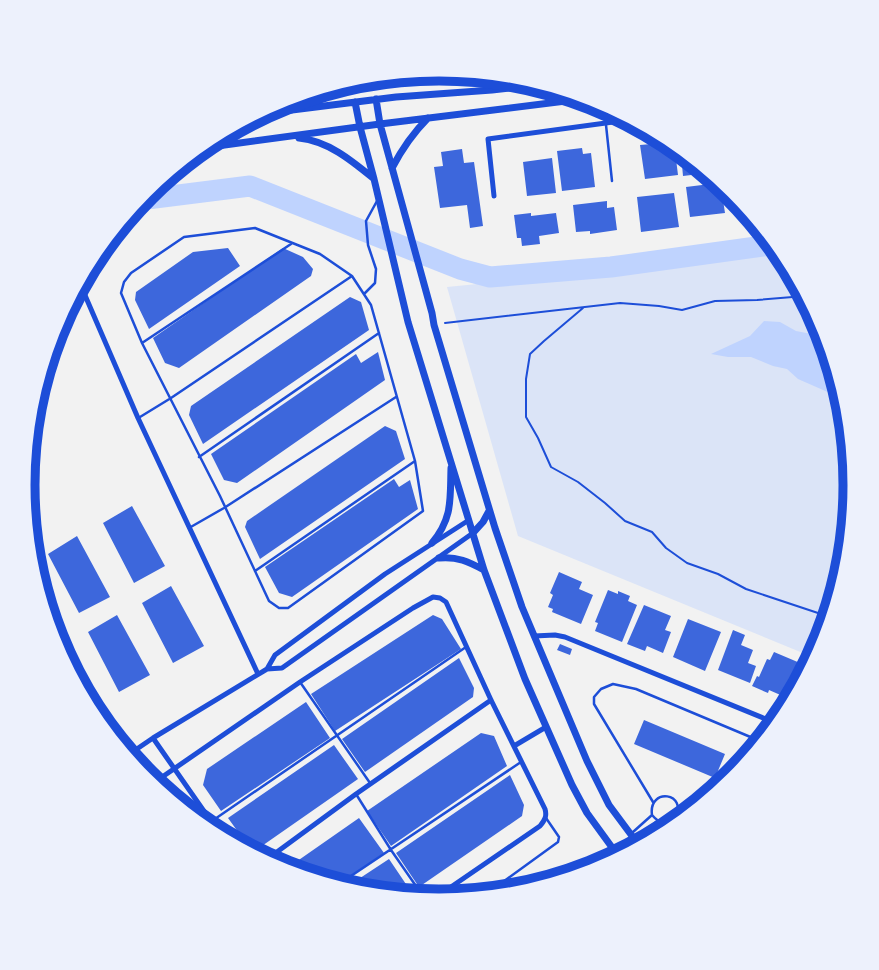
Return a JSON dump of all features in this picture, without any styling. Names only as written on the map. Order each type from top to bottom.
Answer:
[{"type":"street","points":[[286,111],[428,93],[514,87]]},
{"type":"street","points":[[376,99],[380,124],[434,325],[489,510],[522,607],[587,761],[609,804],[634,839]]},
{"type":"street","points":[[220,146],[566,101]]},
{"type":"street","points":[[355,102],[408,322],[484,570],[525,679],[572,785],[587,813],[614,850]]},
{"type":"street","points":[[392,168],[402,148],[429,118]]},
{"type":"street","points":[[494,195],[488,139],[616,121]]},
{"type":"street","points":[[288,136],[311,139],[334,149],[374,179]]},
{"type":"street","points":[[84,293],[138,418],[258,674]]},
{"type":"street","points":[[432,543],[442,531],[450,511],[451,460]]},
{"type":"street","points":[[134,751],[258,674],[267,669],[282,668],[473,533],[489,510]]},
{"type":"street","points":[[267,669],[275,655],[385,574],[469,520],[483,522],[495,528]]},
{"type":"street","points":[[439,558],[451,556],[464,559],[484,570]]},
{"type":"street","points":[[161,778],[413,608],[433,597],[440,598],[446,602],[545,809],[546,818],[540,826],[447,890]]},
{"type":"street","points":[[534,636],[555,635],[565,638],[768,720]]},
{"type":"street","points":[[274,854],[491,700]]},
{"type":"street","points":[[514,746],[546,727]]},
{"type":"street","points":[[153,738],[207,815]]},
{"type":"lane","points":[[605,122],[612,181]]},
{"type":"lane","points":[[364,294],[374,283],[376,269],[368,245],[366,221],[378,199]]},
{"type":"lane","points":[[255,228],[320,254],[352,276],[371,304],[415,461],[423,511],[288,608],[279,608],[269,601],[220,496],[142,343],[121,293],[124,282],[131,273],[184,237],[255,228]]},
{"type":"lane","points":[[142,343],[292,243]]},
{"type":"lane","points":[[138,418],[352,276]]},
{"type":"lane","points":[[199,457],[379,333]]},
{"type":"lane","points":[[189,528],[396,397]]},
{"type":"lane","points":[[255,571],[415,461]]},
{"type":"lane","points":[[215,821],[466,647]]},
{"type":"lane","points":[[300,682],[371,783]]},
{"type":"lane","points":[[653,802],[594,705],[594,697],[601,689],[613,684],[636,688],[754,739]]},
{"type":"lane","points":[[347,879],[521,762]]},
{"type":"lane","points":[[356,794],[418,889]]},
{"type":"lane","points":[[661,823],[652,815],[651,808],[653,802],[661,796],[670,796],[677,802],[679,811]]},
{"type":"lane","points":[[636,838],[652,815]]},
{"type":"lane","points":[[499,885],[558,842],[559,837],[546,818]]},
{"type":"lane","points":[[639,837],[657,821]]},
{"type":"path","points":[[434,325],[620,303],[682,310],[715,301],[797,297]]},
{"type":"path","points":[[583,308],[530,354],[526,379],[526,417],[551,467],[578,482],[625,521],[652,532],[666,548],[687,563],[718,574],[746,589],[823,615]]},
{"type":"shaded area","points":[[769,251],[790,283],[813,330],[823,355],[836,406],[841,432],[844,485],[841,538],[836,564],[823,615],[806,654],[518,536],[447,287],[640,268]]},
{"type":"water","points":[[764,321],[780,322],[796,331],[815,335],[833,395],[798,379],[787,369],[751,357],[711,354],[750,336]]},
{"type":"building","points":[[656,144],[676,157],[678,175],[645,179],[640,145]]},
{"type":"building","points":[[582,148],[583,154],[591,153],[595,187],[562,191],[557,151]]},
{"type":"building","points":[[462,149],[464,163],[474,162],[483,226],[470,228],[467,205],[440,208],[434,167],[443,166],[441,152]]},
{"type":"building","points":[[552,158],[556,193],[527,196],[523,162]]},
{"type":"building","points":[[682,161],[698,174],[683,176]]},
{"type":"building","points":[[709,184],[711,189],[714,188],[722,196],[725,213],[690,217],[686,187]]},
{"type":"building","points":[[674,193],[679,227],[641,232],[637,197]]},
{"type":"building","points":[[607,201],[607,208],[614,207],[617,230],[590,234],[590,231],[576,232],[573,205]]},
{"type":"building","points":[[531,213],[531,216],[556,213],[559,233],[539,236],[540,244],[522,246],[521,238],[517,238],[514,215]]},
{"type":"building","points":[[228,248],[240,266],[149,329],[135,300],[136,292],[193,252]]},
{"type":"building","points":[[283,248],[303,257],[313,269],[311,276],[179,368],[165,363],[153,338]]},
{"type":"building","points":[[350,297],[361,302],[369,330],[203,444],[189,415],[191,406]]},
{"type":"building","points":[[378,352],[385,380],[237,483],[224,480],[211,454],[356,354],[361,363]]},
{"type":"building","points":[[385,426],[396,431],[405,459],[260,559],[245,527],[247,521]]},
{"type":"building","points":[[394,479],[399,487],[410,480],[418,509],[292,597],[279,593],[265,567]]},
{"type":"building","points":[[132,506],[165,566],[134,583],[103,523]]},
{"type":"building","points":[[77,536],[110,597],[79,613],[48,554]]},
{"type":"building","points":[[559,572],[582,582],[579,589],[593,595],[581,624],[552,612],[553,609],[548,607],[553,595],[550,593]]},
{"type":"building","points":[[171,586],[204,646],[173,663],[142,603]]},
{"type":"building","points":[[608,590],[630,596],[628,601],[637,605],[622,642],[595,631],[598,623],[595,622]]},
{"type":"building","points":[[644,605],[671,616],[665,630],[671,632],[663,653],[647,646],[645,651],[627,644]]},
{"type":"building","points":[[117,615],[150,675],[119,692],[88,632]]},
{"type":"building","points":[[433,615],[442,619],[461,649],[335,731],[311,694]]},
{"type":"building","points":[[688,619],[721,632],[705,671],[673,657]]},
{"type":"building","points":[[733,630],[745,635],[741,645],[753,650],[748,663],[756,666],[750,683],[718,670]]},
{"type":"building","points":[[560,644],[572,649],[570,655],[557,650]]},
{"type":"building","points":[[774,652],[800,663],[784,697],[752,686],[767,659],[770,660]]},
{"type":"building","points":[[459,658],[474,688],[473,697],[365,772],[342,739]]},
{"type":"building","points":[[306,702],[330,738],[221,811],[203,785],[207,769]]},
{"type":"building","points":[[644,720],[725,754],[715,778],[634,744]]},
{"type":"building","points":[[481,733],[494,736],[507,766],[391,846],[367,811]]},
{"type":"building","points":[[334,745],[358,779],[260,847],[242,838],[228,818]]},
{"type":"building","points":[[510,775],[524,805],[522,816],[419,887],[396,853]]},
{"type":"building","points":[[359,818],[384,853],[347,879],[295,863]]},
{"type":"building","points":[[389,859],[409,889],[387,886],[356,881]]},
{"type":"waterway","points":[[154,198],[250,186],[460,269],[490,277],[611,267],[765,246]]}]
